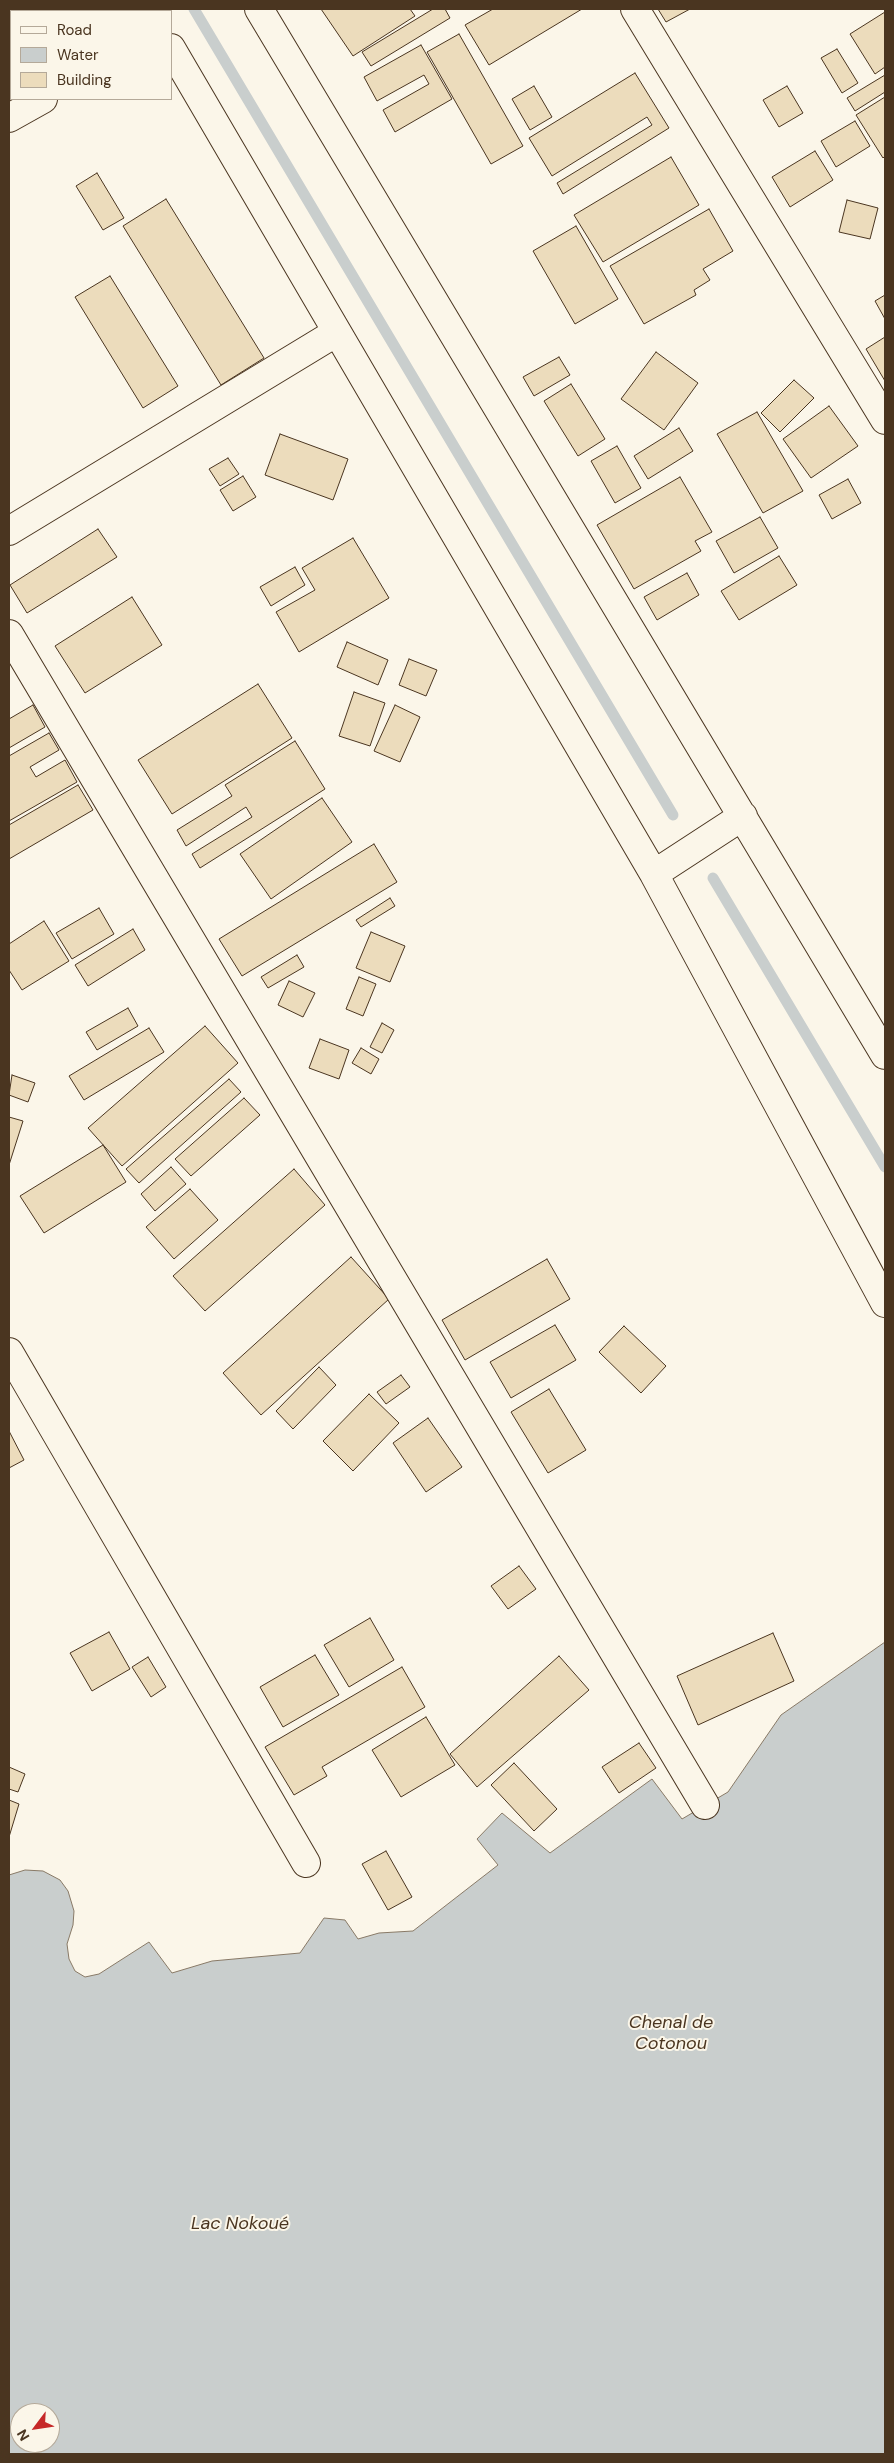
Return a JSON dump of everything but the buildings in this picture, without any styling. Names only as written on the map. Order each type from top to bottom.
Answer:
[{"type":"street","points":[[259,9],[885,1055]]},
{"type":"street","points":[[635,9],[885,420]]},
{"type":"street","points":[[172,50],[654,874],[885,1303]]},
{"type":"street","points":[[9,118],[41,100]]},
{"type":"street","points":[[9,531],[337,332]]},
{"type":"street","points":[[9,634],[705,1805]]},
{"type":"street","points":[[654,874],[743,816]]},
{"type":"street","points":[[9,1352],[306,1863]]},
{"type":"water","points":[[885,1642],[885,2454],[9,2454],[9,1875],[25,1870],[43,1871],[60,1880],[68,1891],[74,1911],[73,1925],[67,1944],[69,1959],[75,1971],[85,1977],[99,1974],[149,1942],[172,1973],[212,1961],[300,1953],[324,1918],[345,1920],[358,1939],[379,1933],[413,1931],[498,1865],[477,1839],[502,1813],[550,1853],[652,1779],[682,1819],[728,1792],[781,1715]]},
{"type":"waterway","points":[[194,9],[673,815]]},
{"type":"waterway","points":[[713,878],[885,1167]]},
{"type":"water label","name":"Chenal de Cotonou","points":[[671,2033]]},
{"type":"water label","name":"Lac Nokoué","points":[[240,2224]]}]
